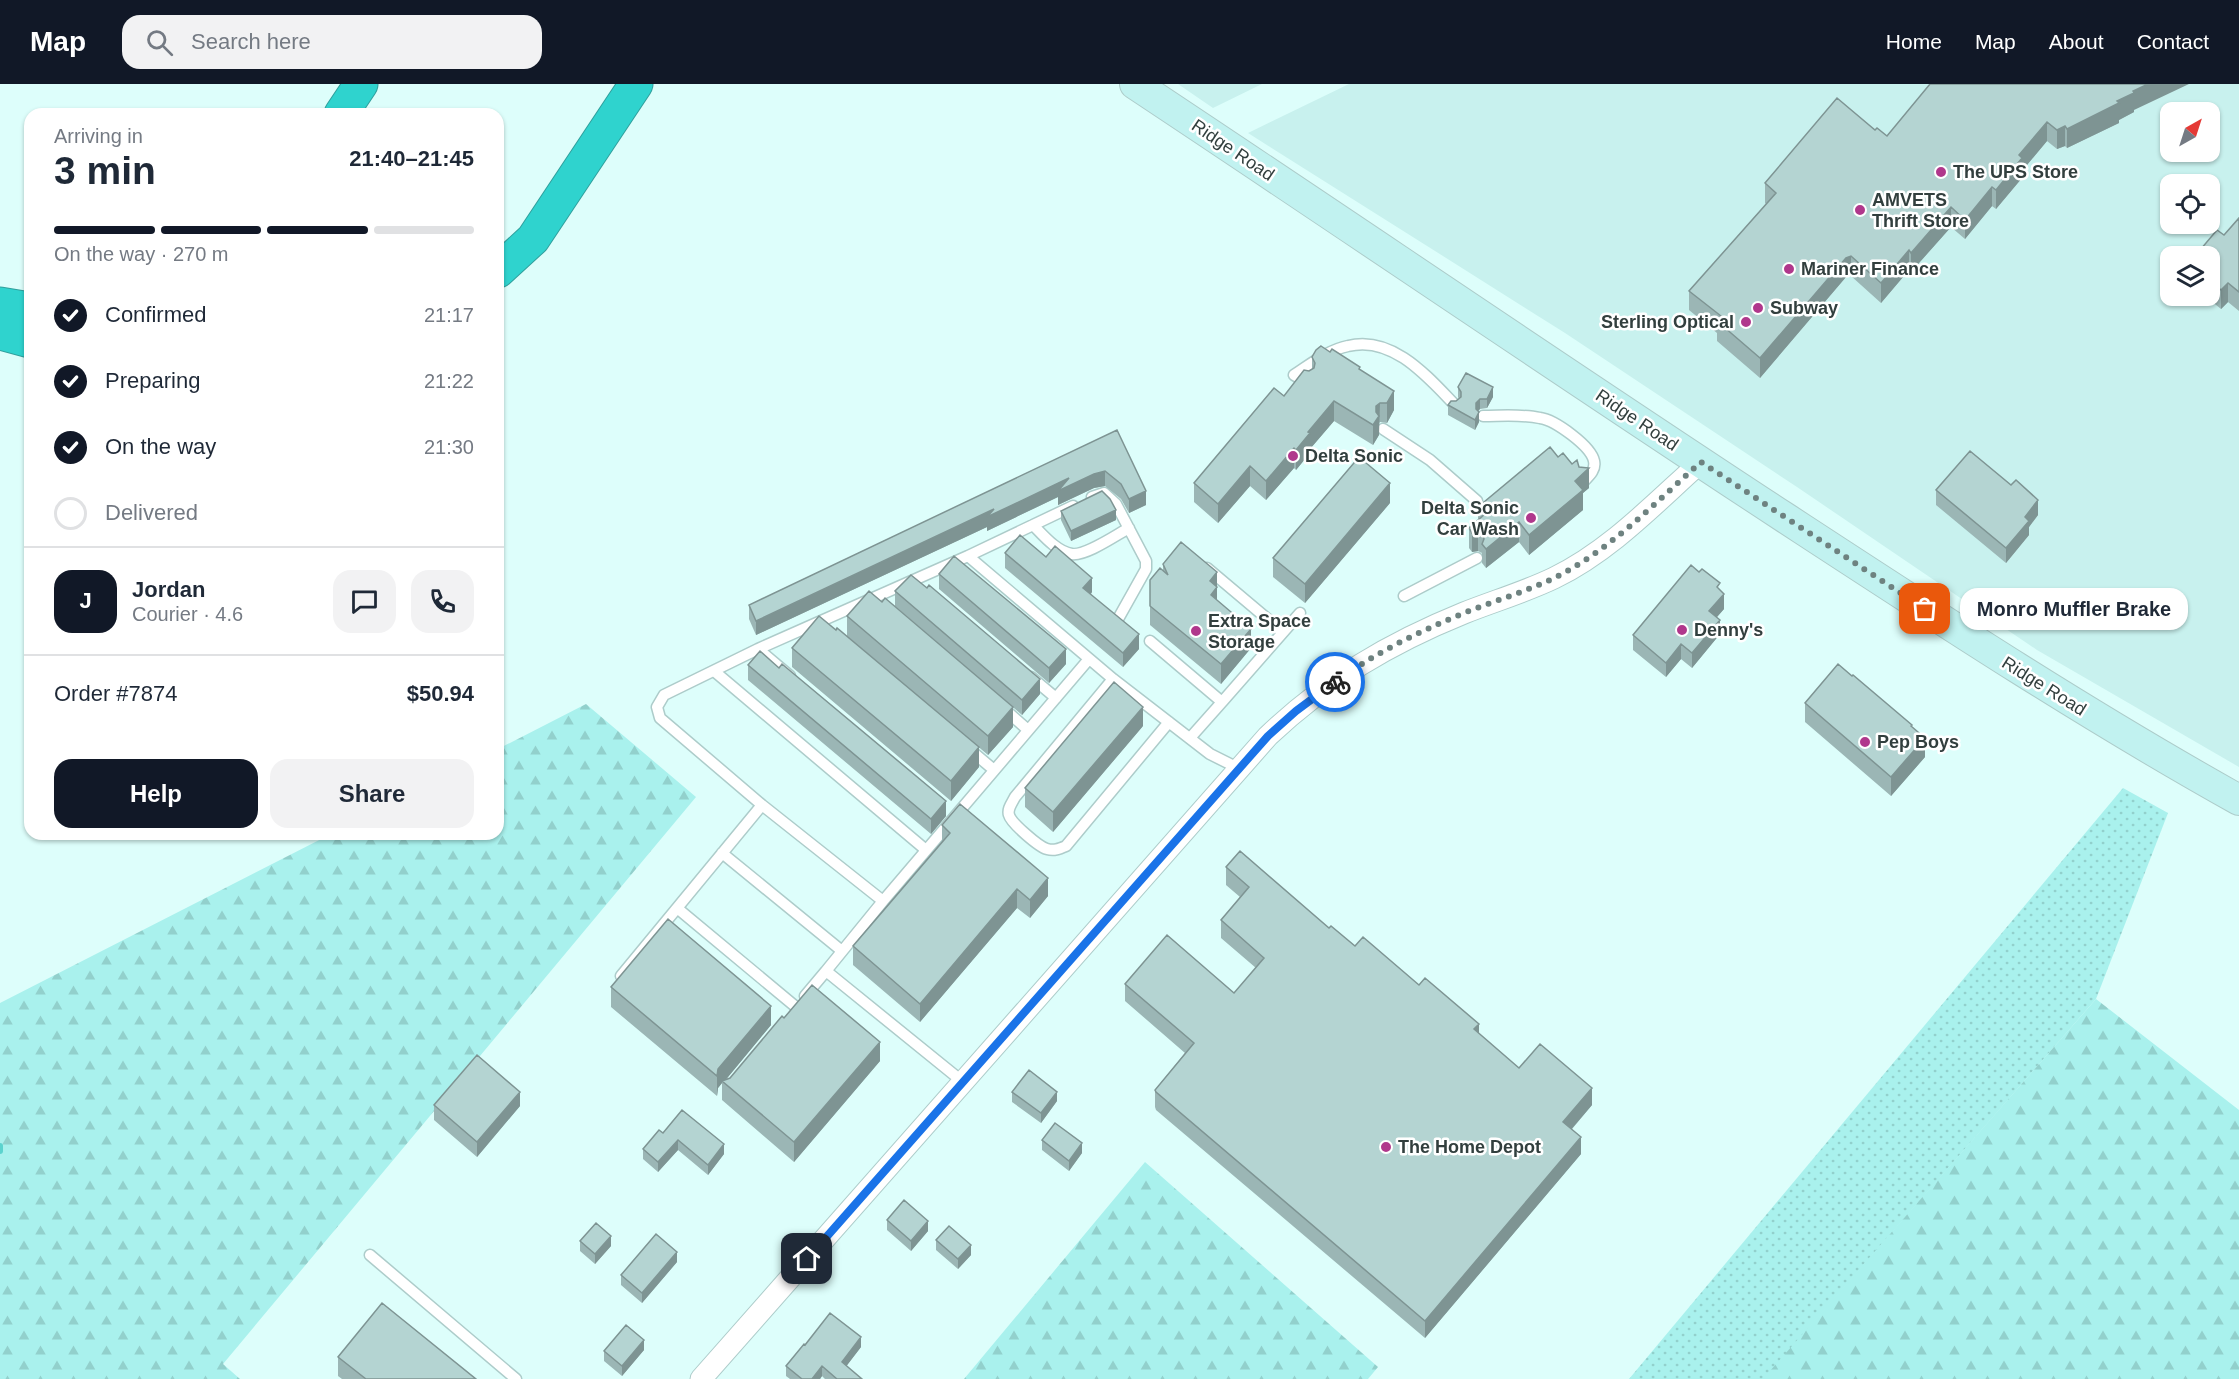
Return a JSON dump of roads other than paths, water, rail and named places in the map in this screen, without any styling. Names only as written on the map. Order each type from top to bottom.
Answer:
[{"type":"highway","points":[[346,108],[361,84]]},
{"type":"highway","points":[[504,266],[533,239],[636,84]]},
{"type":"highway","points":[[0,304],[24,308]]},
{"type":"highway","points":[[0,333],[24,339]]},
{"type":"street","name":"Ridge Road","points":[[1143,89],[1236,153],[1984,648],[2085,711],[2239,800]]},
{"type":"street","points":[[701,1379],[1268,736],[1286,719],[1353,669],[1394,644],[1466,612],[1554,578],[1591,557],[1701,462]]},
{"type":"lane","points":[[1308,383],[1294,375],[1327,353],[1348,346],[1365,344],[1391,351],[1422,369],[1454,404]]},
{"type":"lane","points":[[1483,416],[1542,418],[1563,429],[1581,443],[1594,459],[1594,469],[1584,481]]},
{"type":"lane","points":[[1383,429],[1430,460],[1477,501]]},
{"type":"lane","points":[[883,901],[762,805],[660,718],[657,707],[664,695],[758,649],[824,626],[874,598],[921,583],[968,556],[1104,493],[1116,504],[1146,561],[1146,569],[1118,619]]},
{"type":"lane","points":[[1033,525],[1051,543],[1071,554],[1083,552],[1129,528]]},
{"type":"lane","points":[[968,556],[1113,679],[1210,754],[1240,769]]},
{"type":"lane","points":[[1404,596],[1478,558]]},
{"type":"lane","points":[[1196,559],[1283,632]]},
{"type":"lane","points":[[874,598],[883,606]]},
{"type":"lane","points":[[1190,738],[1300,613]]},
{"type":"lane","points":[[1150,640],[1222,702]]},
{"type":"lane","points":[[758,649],[803,686]]},
{"type":"lane","points":[[677,908],[792,1011],[1089,659]]},
{"type":"lane","points":[[1021,668],[1056,698]]},
{"type":"lane","points":[[714,671],[926,850]]},
{"type":"lane","points":[[1113,679],[1008,809],[1012,822],[1042,848],[1050,850],[1066,846],[1169,722]]},
{"type":"lane","points":[[992,699],[1028,730]]},
{"type":"lane","points":[[959,741],[994,770]]},
{"type":"lane","points":[[612,986],[762,805]]},
{"type":"lane","points":[[947,807],[956,815]]},
{"type":"lane","points":[[722,854],[842,951]]},
{"type":"lane","points":[[826,971],[963,1082]]},
{"type":"lane","points":[[370,1255],[516,1379]]},
{"type":"waterway","points":[[0,1146],[0,1151]]},
{"type":"place","name":"The UPS Store","points":[[1941,172]]},
{"type":"place","name":"AMVETS Thrift Store","points":[[1860,210]]},
{"type":"place","name":"Mariner Finance","points":[[1789,269]]},
{"type":"place","name":"Subway","points":[[1758,308]]},
{"type":"place","name":"Sterling Optical","points":[[1746,322]]},
{"type":"place","name":"Delta Sonic","points":[[1293,456]]},
{"type":"place","name":"Delta Sonic Car Wash","points":[[1531,518]]},
{"type":"place","name":"Monro Muffler Brake","points":[[1925,609]]},
{"type":"place","name":"Denny's","points":[[1682,630]]},
{"type":"place","name":"Extra Space Storage","points":[[1196,631]]},
{"type":"place","name":"Pep Boys","points":[[1865,742]]},
{"type":"place","name":"The Home Depot","points":[[1386,1147]]}]
